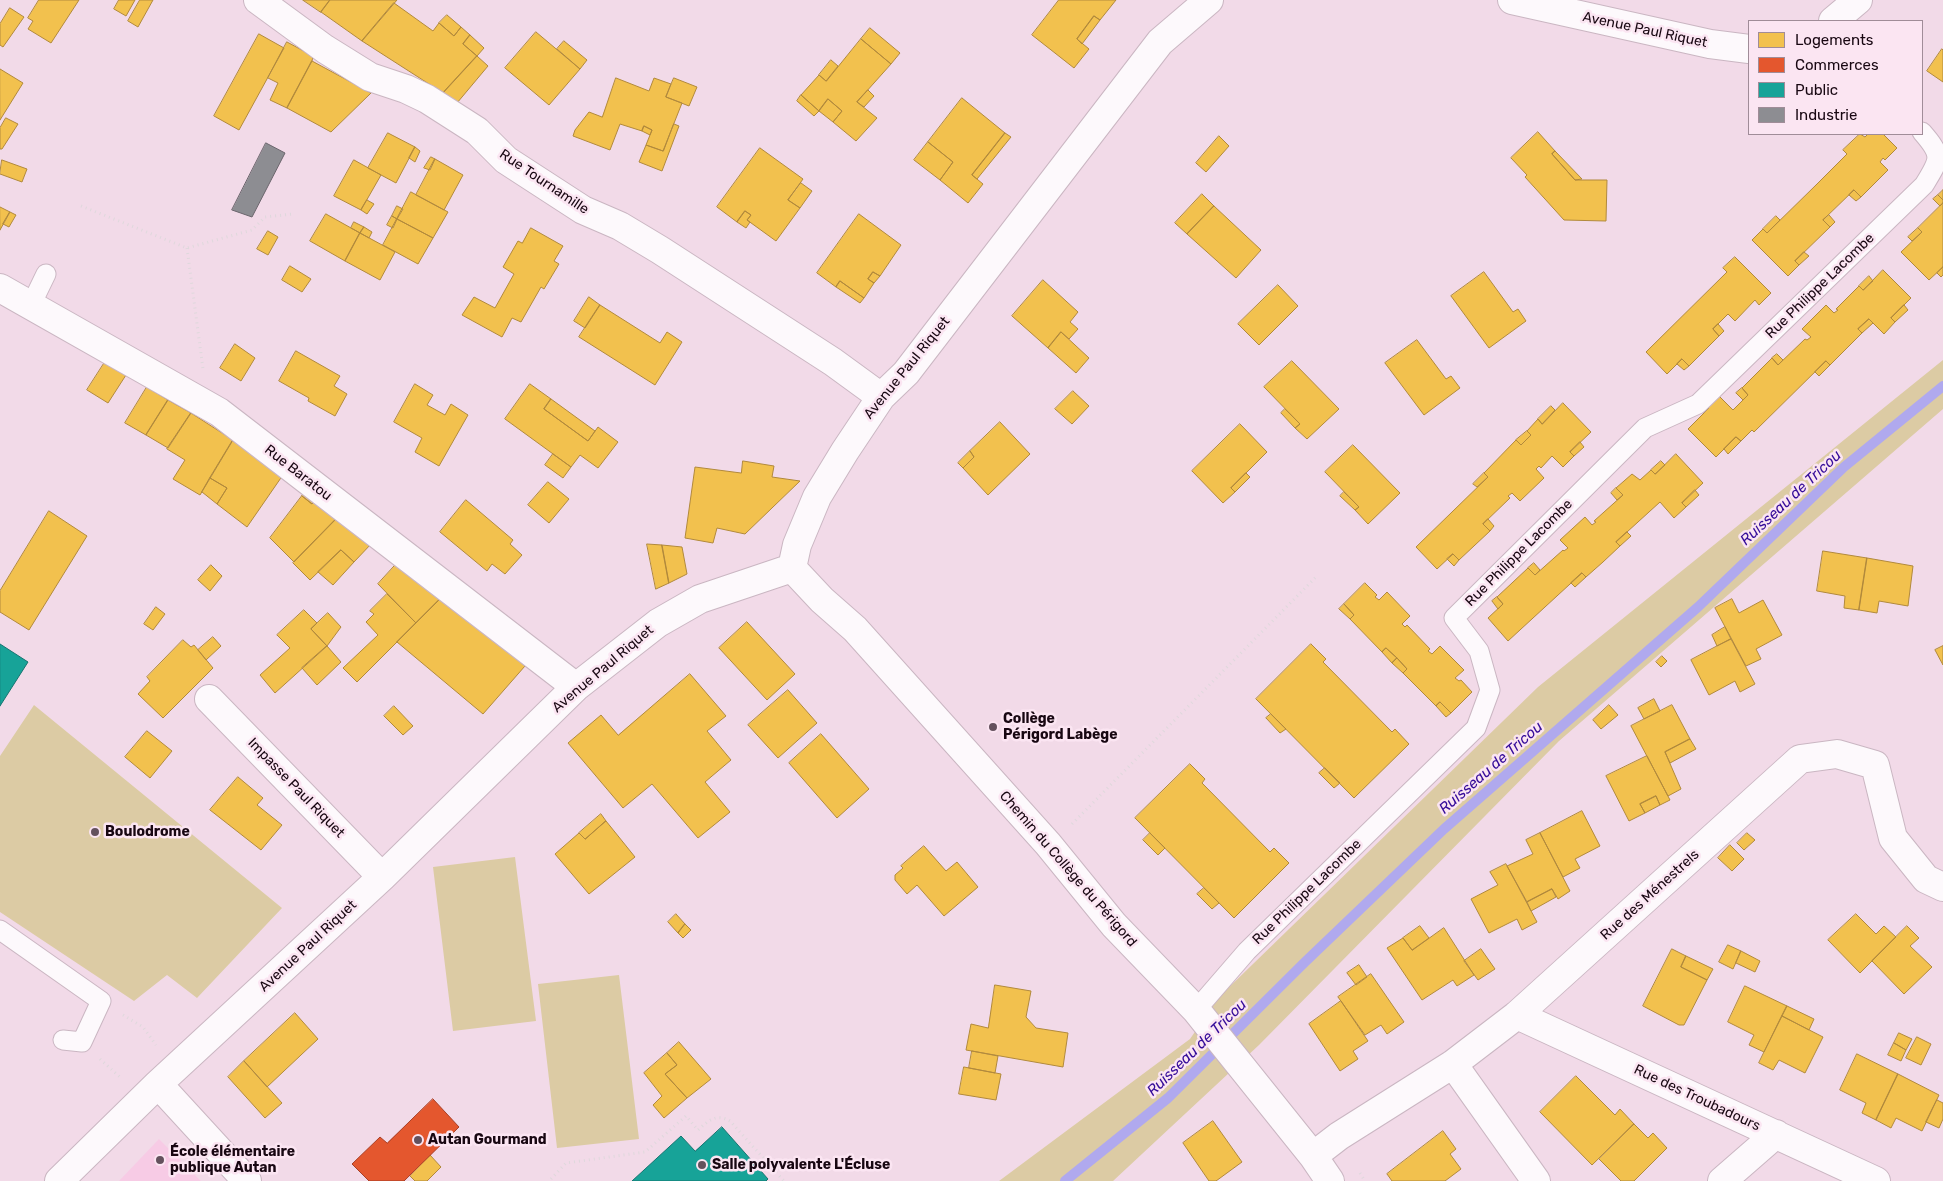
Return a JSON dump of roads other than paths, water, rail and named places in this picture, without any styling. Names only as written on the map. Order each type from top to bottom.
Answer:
[{"type":"street","name":"Rue Tournamille","points":[[258,0],[325,49],[370,77],[406,89],[427,99],[476,131],[506,160],[583,210],[620,226],[660,250],[833,362],[881,397]]},
{"type":"street","name":"Avenue Paul Riquet","points":[[59,1181],[158,1084],[382,877],[576,687],[658,623],[700,599],[792,568],[797,545],[817,498],[845,451],[881,397],[906,373],[1160,42],[1209,0]]},
{"type":"street","name":"Avenue Paul Riquet","points":[[1512,0],[1710,44],[1748,49]]},
{"type":"street","points":[[1834,20],[1858,0]]},
{"type":"street","name":"Rue Baratou","points":[[0,288],[219,412],[576,687]]},
{"type":"street","name":"Chemin du Collège du Périgord","points":[[792,568],[822,600],[855,629],[1048,844],[1114,925],[1204,1020],[1314,1156],[1330,1181]]},
{"type":"street","name":"Impasse Paul Riquet","points":[[210,699],[382,877]]},
{"type":"street","name":"Rue des Ménestrels","points":[[1314,1156],[1339,1136],[1453,1064],[1517,1015],[1800,759],[1837,754],[1875,765],[1893,838],[1926,879],[1943,887]]},
{"type":"street","name":"Rue des Troubadours","points":[[1517,1015],[1876,1181]]},
{"type":"street","points":[[1453,1064],[1536,1181]]},
{"type":"street","points":[[158,1084],[247,1181]]},
{"type":"street","points":[[1722,1181],[1776,1134]]},
{"type":"lane","name":"Rue Philippe Lacombe","points":[[1204,1020],[1247,951],[1476,728],[1490,690],[1479,651],[1454,618],[1645,428],[1698,404],[1924,185],[1939,162],[1938,150],[1923,133]]},
{"type":"lane","points":[[31,306],[46,274]]},
{"type":"lane","points":[[0,930],[101,1002],[82,1042],[63,1040]]},
{"type":"waterway","name":"Ruisseau de Tricou","points":[[1065,1181],[1168,1098],[1305,962],[1444,829],[1698,607],[1844,467],[1943,386]]},
{"type":"place","name":"Collège Périgord Labège","points":[[993,727]]},
{"type":"place","name":"Boulodrome","points":[[95,832]]},
{"type":"place","name":"Autan Gourmand","points":[[418,1140]]},
{"type":"place","name":"École élémentaire publique Autan","points":[[160,1160]]},
{"type":"place","name":"Salle polyvalente L'Écluse","points":[[702,1165]]}]
